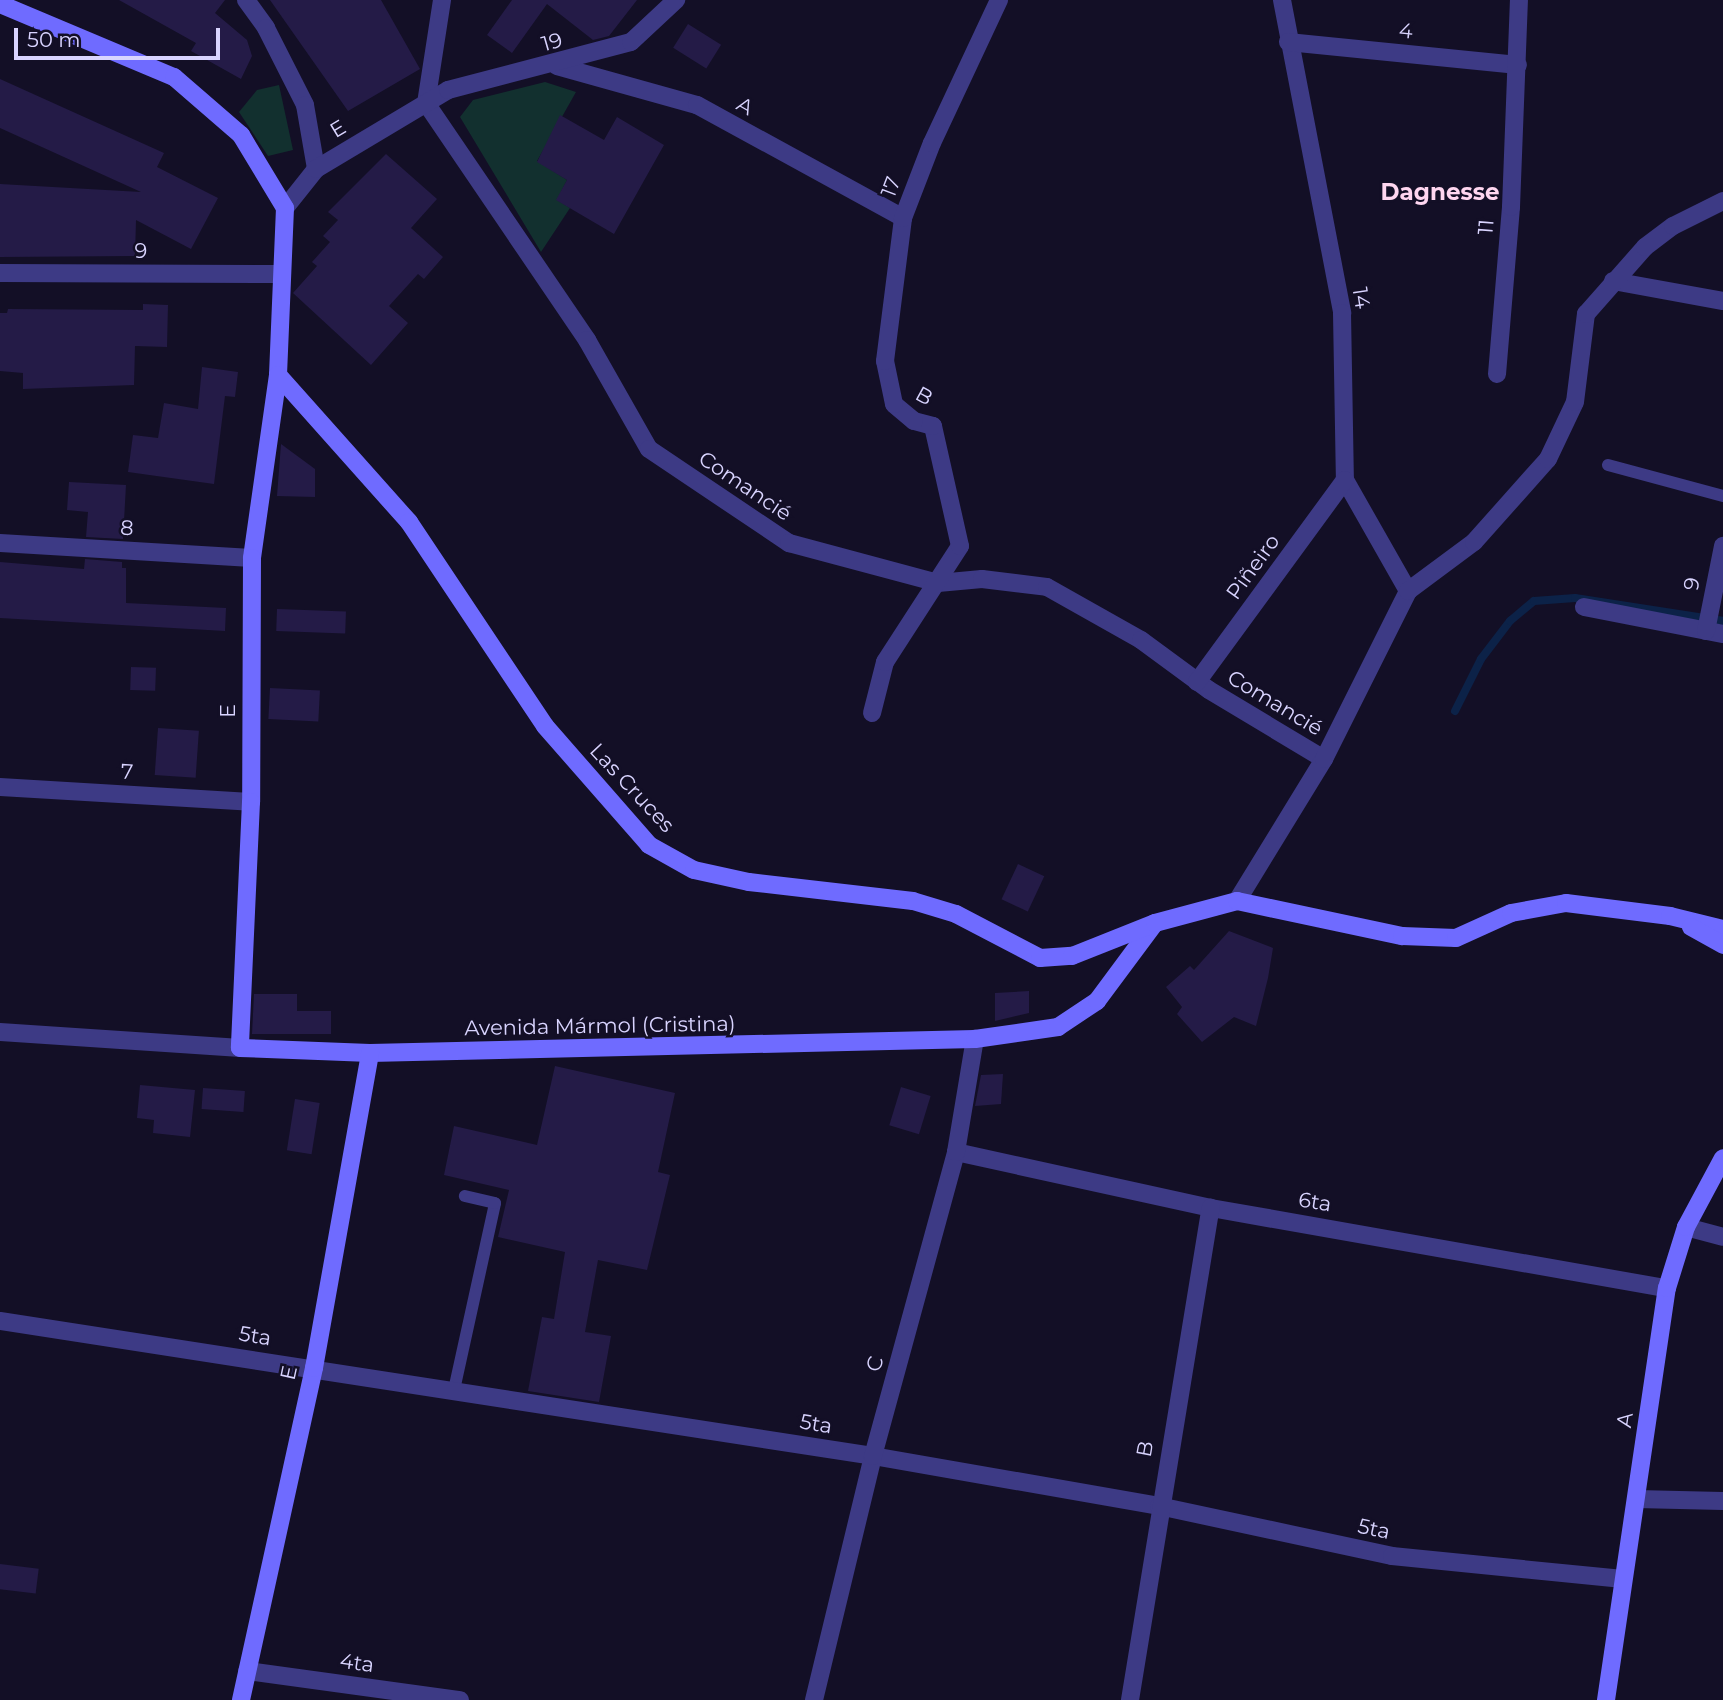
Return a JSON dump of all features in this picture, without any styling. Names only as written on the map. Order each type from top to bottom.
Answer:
[{"type":"main road","points":[[0,4],[174,77],[241,135],[285,208]]},
{"type":"main road","name":"E","points":[[240,1048],[251,802],[252,558],[278,375],[285,208]]},
{"type":"main road","name":"Las Cruces","points":[[278,375],[409,522],[545,726],[649,845],[694,870],[738,880],[913,901],[956,914],[1040,958],[1072,956],[1155,923],[1237,901]]},
{"type":"main road","points":[[1237,901],[1416,937],[1455,938],[1511,913],[1566,903],[1670,916],[1723,929]]},
{"type":"main road","points":[[1670,916],[1723,945]]},
{"type":"main road","name":"Avenida Mármol (Cristina)","points":[[240,1048],[370,1053],[975,1039],[1058,1027],[1097,1001],[1155,923]]},
{"type":"main road","name":"E","points":[[242,1700],[314,1368],[370,1053]]},
{"type":"main road","name":"A","points":[[1606,1700],[1667,1288],[1686,1227],[1723,1158]]},
{"type":"street","points":[[246,0],[266,28],[305,106],[316,169]]},
{"type":"street","points":[[426,103],[442,0]]},
{"type":"street","name":"19","points":[[426,103],[448,90],[631,43],[676,0]]},
{"type":"street","name":"17","points":[[894,404],[885,360],[903,218],[932,143],[999,0]]},
{"type":"street","name":"14","points":[[1282,0],[1342,313],[1345,480],[1408,591]]},
{"type":"street","name":"11","points":[[1497,374],[1518,65],[1519,0]]},
{"type":"street","name":"4","points":[[1289,42],[1518,65]]},
{"type":"street","name":"A","points":[[553,65],[697,105],[903,218]]},
{"type":"street","name":"E","points":[[285,208],[316,169],[426,103]]},
{"type":"street","name":"Comancié","points":[[426,103],[586,340],[649,449],[789,543],[938,583],[982,579],[1047,587],[1141,640],[1197,682],[1324,759]]},
{"type":"street","points":[[1408,591],[1474,542],[1548,459],[1575,402],[1586,314],[1613,281],[1674,226],[1723,201]]},
{"type":"street","name":"9","points":[[0,273],[281,274]]},
{"type":"street","points":[[1613,281],[1723,301]]},
{"type":"street","name":"B","points":[[894,404],[914,421],[933,426],[960,546],[938,583]]},
{"type":"street","name":"Piñeiro","points":[[1197,682],[1345,480]]},
{"type":"street","name":"8","points":[[0,543],[252,558]]},
{"type":"street","name":"9","points":[[1715,633],[1712,603],[1723,546]]},
{"type":"street","points":[[872,713],[886,662],[938,583]]},
{"type":"street","name":"Comancié","points":[[1237,901],[1324,759],[1408,591]]},
{"type":"street","points":[[1584,607],[1715,633]]},
{"type":"street","name":"7","points":[[0,787],[251,802]]},
{"type":"street","name":"Avenida Mármol (Cristina)","points":[[0,1032],[240,1048]]},
{"type":"street","name":"C","points":[[814,1700],[873,1456],[956,1152],[975,1039]]},
{"type":"street","name":"6ta","points":[[956,1152],[1211,1208],[1667,1288]]},
{"type":"street","name":"B","points":[[1130,1700],[1159,1506],[1211,1208]]},
{"type":"street","points":[[1686,1227],[1723,1237]]},
{"type":"street","name":"5ta","points":[[0,1321],[873,1456],[1159,1506],[1392,1556],[1623,1578]]},
{"type":"street","points":[[1636,1499],[1723,1501]]},
{"type":"street","name":"4ta","points":[[247,1671],[460,1700]]},
{"type":"lane","points":[[1608,465],[1723,496]]},
{"type":"lane","points":[[454,1390],[495,1203],[465,1196]]},
{"type":"green space","points":[[545,82],[576,92],[537,161],[567,180],[557,200],[570,208],[541,252],[460,117],[473,100]]},
{"type":"green space","points":[[279,85],[293,150],[268,156],[239,112],[257,90]]},
{"type":"building","points":[[119,0],[225,0],[215,13],[247,40],[252,56],[241,79],[191,51],[196,43]]},
{"type":"building","points":[[270,0],[381,0],[420,69],[348,111]]},
{"type":"building","points":[[512,0],[637,0],[609,36],[593,40],[547,4],[512,53],[487,35]]},
{"type":"building","points":[[688,24],[721,45],[706,68],[673,48]]},
{"type":"building","points":[[0,79],[164,153],[157,167],[218,198],[191,249],[136,220],[135,256],[0,257],[0,184],[141,192],[0,128]]},
{"type":"building","points":[[560,115],[604,140],[617,117],[664,145],[614,234],[556,200],[567,180],[537,162]]},
{"type":"building","points":[[386,154],[437,199],[411,228],[443,257],[424,279],[418,274],[389,306],[408,323],[371,365],[293,293],[317,266],[312,262],[330,242],[323,236],[338,220],[328,212]]},
{"type":"building","points":[[143,304],[168,305],[167,347],[135,346],[134,385],[23,389],[23,373],[0,371],[0,313],[7,313],[8,309],[143,310]]},
{"type":"building","points":[[202,367],[238,372],[235,397],[225,396],[214,484],[128,472],[133,435],[158,438],[164,403],[198,409]]},
{"type":"building","points":[[281,444],[315,469],[315,497],[277,496]]},
{"type":"building","points":[[69,482],[126,485],[123,539],[86,537],[88,512],[67,510]]},
{"type":"building","points":[[85,559],[122,562],[122,568],[126,568],[126,603],[226,608],[225,631],[0,618],[0,562],[84,569]]},
{"type":"building","points":[[277,609],[346,611],[345,633],[276,631]]},
{"type":"building","points":[[131,667],[156,668],[155,691],[130,690]]},
{"type":"building","points":[[270,688],[320,691],[318,722],[268,719]]},
{"type":"building","points":[[158,728],[199,731],[196,778],[155,775]]},
{"type":"building","points":[[1018,864],[1044,876],[1028,912],[1002,899]]},
{"type":"building","points":[[1229,931],[1273,948],[1268,978],[1256,1026],[1234,1017],[1202,1042],[1177,1014],[1182,1007],[1166,987],[1190,966],[1194,970]]},
{"type":"building","points":[[1029,991],[1029,1013],[995,1021],[995,993]]},
{"type":"building","points":[[254,994],[297,994],[297,1011],[331,1011],[331,1034],[252,1034]]},
{"type":"building","points":[[555,1066],[675,1093],[658,1172],[670,1175],[647,1270],[598,1260],[585,1332],[611,1336],[599,1402],[528,1391],[542,1317],[554,1319],[565,1252],[498,1237],[509,1190],[444,1175],[454,1126],[537,1145]]},
{"type":"building","points":[[1003,1074],[1001,1104],[975,1106],[981,1075]]},
{"type":"building","points":[[140,1085],[195,1090],[190,1137],[153,1133],[154,1120],[137,1118]]},
{"type":"building","points":[[901,1087],[931,1096],[919,1134],[889,1125]]},
{"type":"building","points":[[203,1088],[245,1091],[243,1112],[202,1109]]},
{"type":"building","points":[[295,1099],[320,1103],[312,1154],[287,1150]]},
{"type":"building","points":[[0,1564],[39,1569],[36,1594],[0,1589]]},
{"type":"waterway","points":[[1455,711],[1481,659],[1510,621],[1534,601],[1575,598],[1723,621]]},
{"type":"district","name":"Dagnesse","points":[[1440,192]]}]
